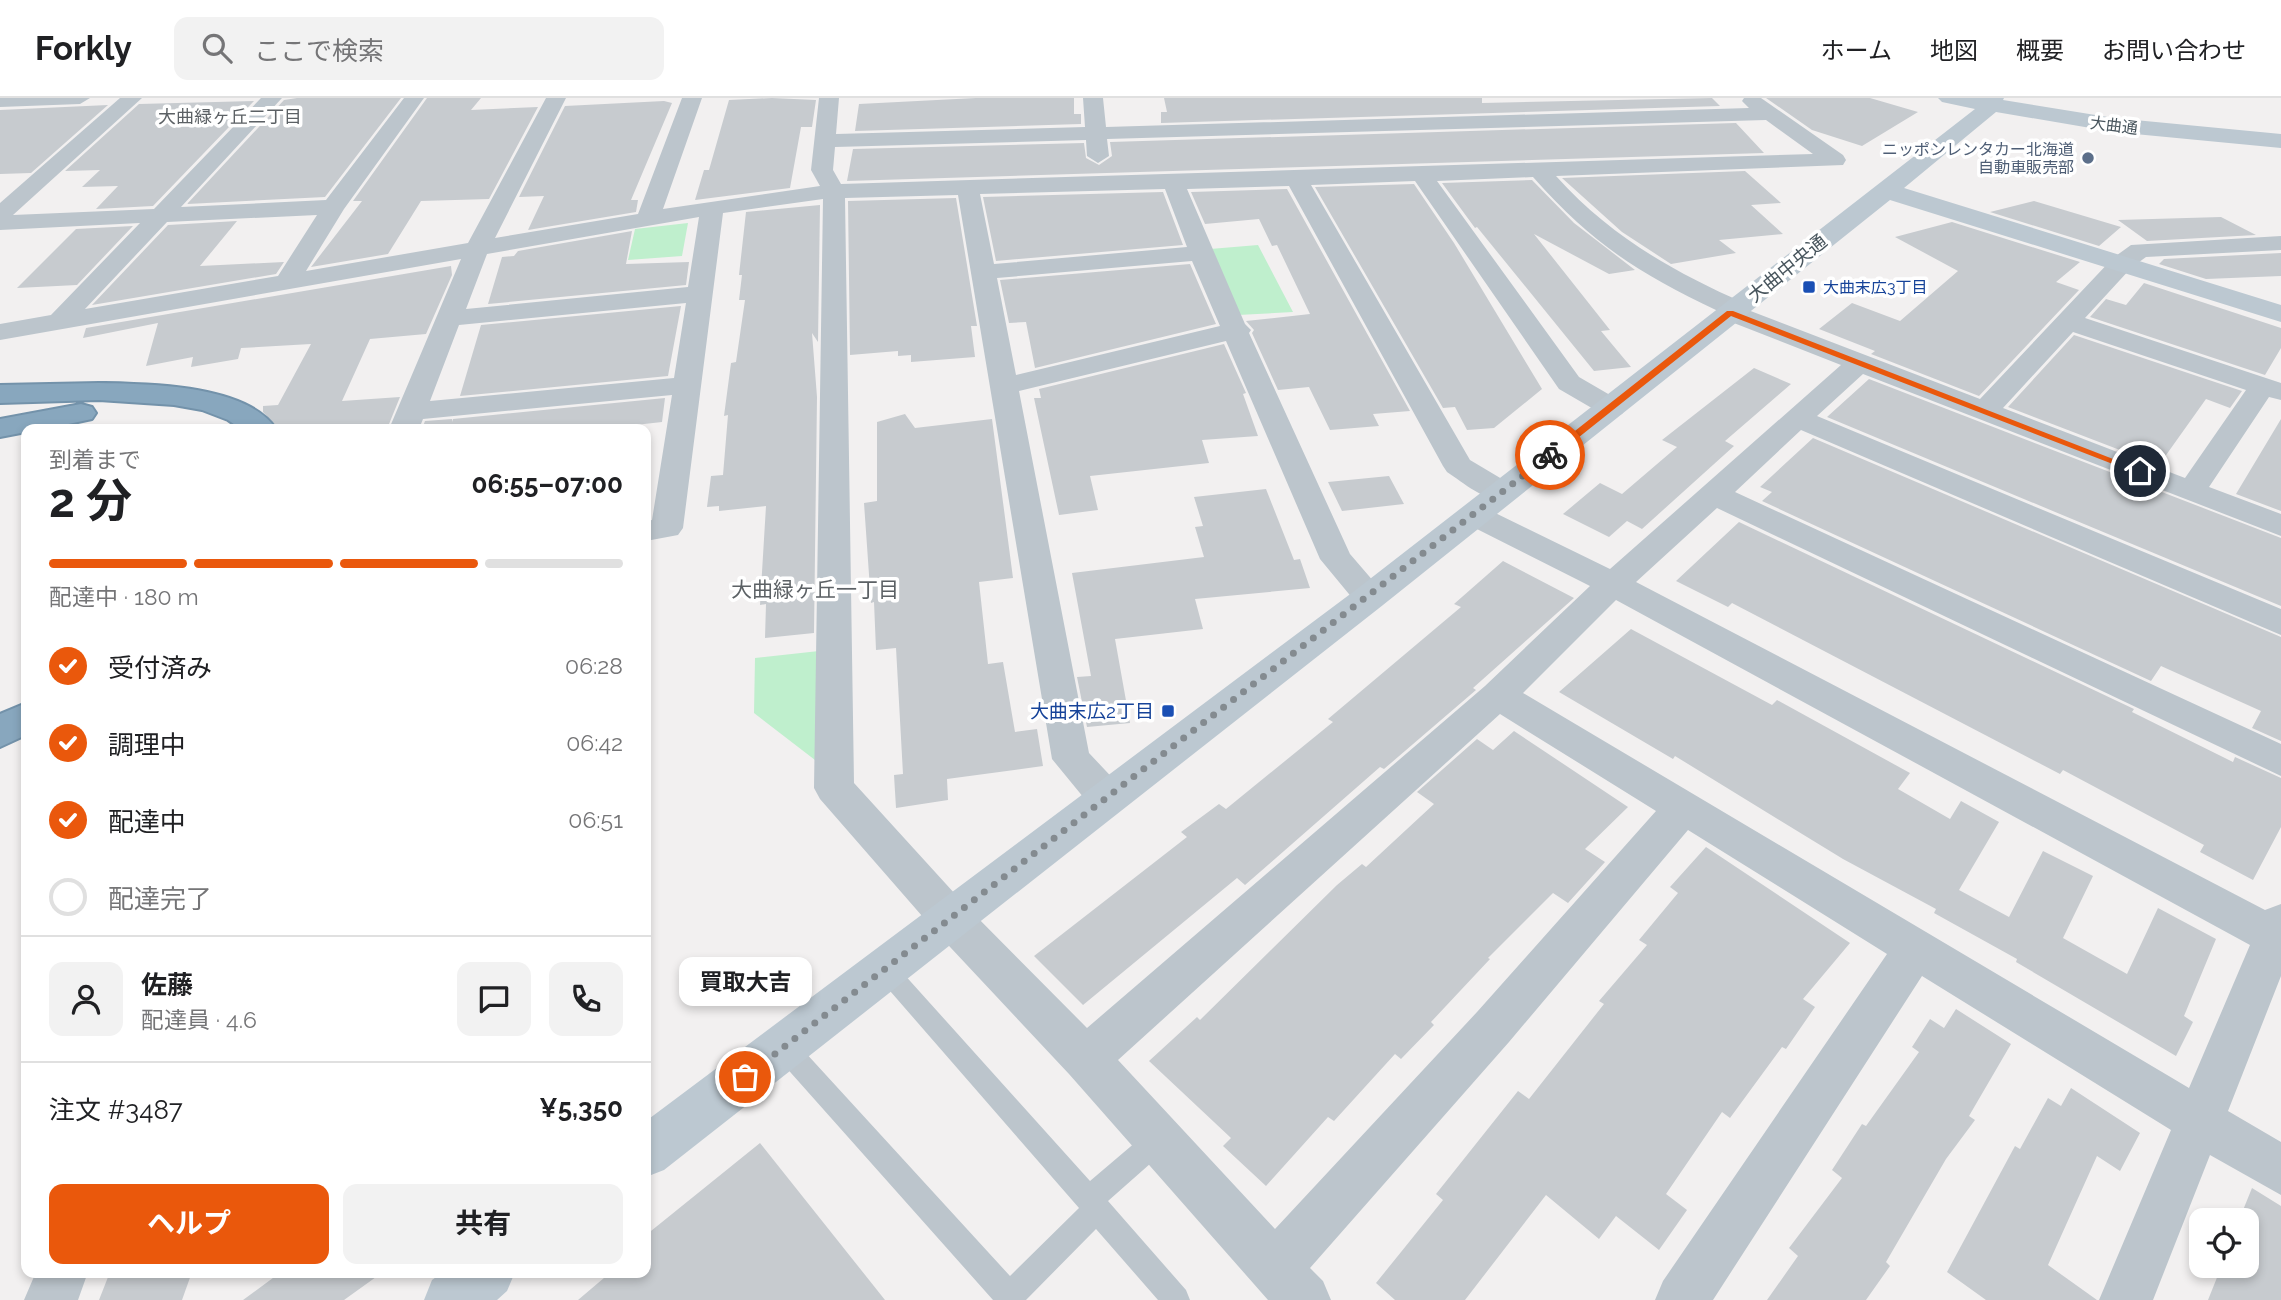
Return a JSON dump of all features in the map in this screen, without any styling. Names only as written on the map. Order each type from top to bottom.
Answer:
[{"type":"highway","points":[[0,394],[161,394],[220,404],[253,424]]},
{"type":"highway","points":[[0,428],[54,416],[115,409],[167,412],[209,424]]},
{"type":"highway","points":[[0,732],[21,720]]},
{"type":"highway","points":[[0,757],[21,744]]},
{"type":"main road","name":"大曲通","points":[[1949,98],[2281,130]]},
{"type":"main road","name":"大曲通","points":[[1995,101],[2114,125],[2281,141]]},
{"type":"main road","name":"大曲中央通","points":[[651,1148],[1370,597],[1612,408],[1995,101]]},
{"type":"main road","points":[[1884,190],[2281,314]]},
{"type":"main road","points":[[452,1300],[480,1278]]},
{"type":"street","points":[[0,101],[80,98]]},
{"type":"street","points":[[0,215],[132,98]]},
{"type":"street","points":[[60,322],[272,98]]},
{"type":"street","points":[[286,283],[333,207],[414,98]]},
{"type":"street","points":[[556,98],[476,251],[407,420],[689,386]]},
{"type":"street","points":[[648,219],[692,98]]},
{"type":"street","points":[[829,98],[822,170],[834,191],[834,788],[951,919],[1086,1059],[1290,1284],[1493,1027],[1682,809]]},
{"type":"street","points":[[1093,98],[1100,184]]},
{"type":"street","points":[[0,332],[712,208],[834,191],[1296,179],[1424,162],[1538,170],[1835,160],[1748,98]]},
{"type":"street","points":[[824,141],[1096,133],[1403,116],[1771,114]]},
{"type":"street","points":[[1403,116],[1424,162],[1569,383],[1612,408]]},
{"type":"street","points":[[1538,170],[1587,222],[1621,248],[1667,277],[1732,311],[1859,363],[2281,526]]},
{"type":"street","points":[[1296,179],[1458,466],[1488,503],[1613,584],[2279,933],[2126,1300]]},
{"type":"street","points":[[1174,183],[1201,253],[1238,330],[1335,559],[1370,597]]},
{"type":"street","points":[[968,189],[1071,759],[1107,798]]},
{"type":"street","points":[[0,223],[333,207]]},
{"type":"street","points":[[651,530],[667,528],[712,208]]},
{"type":"street","points":[[1984,411],[2070,322],[2122,263],[2140,250],[2281,243]]},
{"type":"street","points":[[984,272],[1201,253]]},
{"type":"street","points":[[449,318],[698,294]]},
{"type":"street","points":[[2070,322],[2272,389],[2191,491]]},
{"type":"street","points":[[1002,387],[1238,330]]},
{"type":"street","points":[[1086,1059],[1498,695],[1613,584],[1795,417],[1859,363]]},
{"type":"street","points":[[1795,417],[2281,623]]},
{"type":"street","points":[[1712,494],[2281,761]]},
{"type":"street","points":[[1498,695],[1682,809],[2201,1119],[2281,1170]]},
{"type":"street","points":[[1682,1300],[1915,949]]},
{"type":"street","points":[[51,1300],[60,1278]]},
{"type":"lane","points":[[885,969],[1176,1300]]},
{"type":"lane","points":[[784,1047],[1009,1298],[1093,1205],[1159,1139]]},
{"type":"green space","points":[[688,223],[682,256],[628,260],[635,229]]},
{"type":"green space","points":[[1258,245],[1293,312],[1238,315],[1210,249]]},
{"type":"green space","points":[[819,651],[815,760],[754,713],[755,658]]},
{"type":"building","points":[[401,98],[325,197],[187,204],[284,100]]},
{"type":"building","points":[[427,98],[481,98],[471,110],[538,107],[489,199],[421,201],[388,254],[311,267],[362,201],[353,201]]},
{"type":"building","points":[[976,98],[1074,98],[1074,114],[1081,114],[1081,124],[855,131],[859,104]]},
{"type":"building","points":[[1164,98],[1482,98],[1482,103],[1712,98],[1720,106],[1161,123],[1161,112],[1167,112]]},
{"type":"building","points":[[1766,98],[1870,98],[1918,112],[1862,146],[1812,130]]},
{"type":"building","points":[[729,100],[816,100],[812,127],[801,127],[790,188],[695,200],[704,170],[709,170]]},
{"type":"building","points":[[254,101],[153,206],[96,209],[118,186],[82,187],[100,170],[65,171],[139,104]]},
{"type":"building","points":[[664,101],[672,103],[631,200],[638,200],[636,212],[528,230],[544,196],[519,197],[565,106]]},
{"type":"building","points":[[108,105],[31,173],[0,174],[0,110]]},
{"type":"building","points":[[1736,123],[1764,153],[847,181],[853,149],[1084,143],[1086,158],[1099,165],[1112,156],[1110,142]]},
{"type":"building","points":[[1745,171],[1781,203],[1751,205],[1783,234],[1719,240],[1736,253],[1671,264],[1622,232],[1562,178]]},
{"type":"building","points":[[1532,180],[1574,223],[1635,270],[1609,274],[1534,234],[1610,330],[1601,331],[1631,367],[1594,371],[1477,227],[1475,228],[1442,183]]},
{"type":"building","points":[[1414,184],[1454,243],[1542,389],[1494,428],[1467,430],[1455,407],[1443,408],[1315,187]]},
{"type":"building","points":[[1287,189],[1410,411],[1373,414],[1379,426],[1330,430],[1309,387],[1278,390],[1252,333],[1254,330],[1246,321],[1310,314],[1277,245],[1272,246],[1259,219],[1205,224],[1191,192]]},
{"type":"building","points":[[1163,192],[1183,245],[996,261],[983,197]]},
{"type":"building","points":[[956,198],[977,326],[971,326],[975,357],[911,362],[911,355],[898,356],[898,351],[850,355],[848,201]]},
{"type":"building","points":[[2034,201],[2121,227],[2099,246],[1990,212]]},
{"type":"building","points":[[820,205],[818,342],[812,333],[817,397],[814,633],[765,638],[766,604],[760,605],[766,506],[719,511],[719,506],[707,507],[711,476],[723,475],[728,415],[724,416],[731,363],[736,362],[745,300],[739,300],[742,275],[739,275],[746,212]]},
{"type":"building","points":[[2221,217],[2256,235],[2147,241],[2118,220]]},
{"type":"building","points":[[237,221],[200,266],[284,262],[276,274],[92,305],[168,225]]},
{"type":"building","points":[[1952,222],[2080,262],[2056,282],[2079,290],[1979,396],[1871,354],[1875,351],[1819,329],[1852,303],[1900,321],[1958,271],[1895,237]]},
{"type":"building","points":[[133,226],[77,285],[17,288],[76,229]]},
{"type":"building","points":[[632,231],[626,264],[689,262],[686,285],[488,304],[502,257],[514,256],[518,251]]},
{"type":"building","points":[[2281,253],[2281,276],[2206,279],[2159,264],[2164,259]]},
{"type":"building","points":[[1190,264],[1216,324],[1035,368],[1026,322],[1009,323],[1000,280]]},
{"type":"building","points":[[451,266],[452,275],[426,334],[370,339],[342,401],[400,397],[389,424],[274,424],[263,412],[263,406],[278,405],[311,344],[241,348],[238,359],[191,367],[193,357],[146,366],[158,323],[83,338],[86,328]]},
{"type":"building","points":[[2144,283],[2281,328],[2281,348],[2265,375],[2090,317],[2106,299],[2126,305]]},
{"type":"building","points":[[681,306],[668,376],[460,396],[481,325]]},
{"type":"building","points":[[2074,335],[2242,391],[2230,408],[2206,399],[2159,465],[2008,407]]},
{"type":"building","points":[[1224,344],[1246,393],[1243,394],[1258,436],[1202,440],[1209,463],[1090,476],[1098,510],[1059,515],[1034,398],[1041,398],[1039,389]]},
{"type":"building","points":[[1754,368],[1791,384],[1725,441],[1734,446],[1642,529],[1627,521],[1609,537],[1563,514],[1600,483],[1622,494],[1677,447],[1662,440]]},
{"type":"building","points":[[1869,379],[2281,538],[2281,606],[1827,417]]},
{"type":"building","points":[[665,398],[662,422],[644,424],[424,424],[425,421],[452,419],[452,422],[453,419]]},
{"type":"building","points":[[905,414],[915,428],[992,419],[1013,578],[979,582],[988,664],[1003,662],[1015,732],[1037,729],[1043,766],[947,779],[948,800],[896,808],[894,775],[903,774],[896,648],[876,650],[864,503],[877,501],[877,422]]},
{"type":"building","points":[[2281,419],[2281,511],[2236,494]]},
{"type":"building","points":[[1813,438],[2281,637],[2281,741],[2252,728],[2261,711],[2161,666],[2151,681],[1762,501],[1772,492],[1760,487]]},
{"type":"building","points":[[1389,476],[1404,504],[1342,511],[1328,482]]},
{"type":"building","points":[[1266,489],[1294,560],[1300,559],[1310,588],[1195,599],[1203,629],[1115,639],[1130,723],[1087,727],[1077,677],[1091,676],[1072,573],[1204,557],[1195,527],[1203,526],[1194,497]]},
{"type":"building","points":[[1739,522],[2134,709],[2132,712],[2233,762],[2235,757],[2281,778],[2281,827],[2253,880],[2200,852],[2204,845],[2063,770],[2060,774],[1732,603],[1728,607],[1676,581]]},
{"type":"building","points":[[1503,561],[1574,598],[1473,688],[1476,690],[1384,769],[1380,767],[1245,885],[1237,878],[1083,1005],[1034,956],[1187,837],[1181,832],[1219,804],[1226,809],[1333,722],[1328,719],[1461,607],[1454,604]]},
{"type":"building","points":[[1631,629],[1772,705],[1777,700],[1910,773],[1898,789],[1950,819],[1961,801],[1999,822],[1959,890],[2009,917],[2043,851],[2093,876],[2063,938],[2127,974],[2158,908],[2216,939],[2184,1016],[2193,1022],[2176,1056],[2016,962],[2017,959],[1934,913],[1936,909],[1843,859],[1675,756],[1673,759],[1559,692]]},
{"type":"building","points":[[1514,731],[1628,807],[1585,849],[1605,862],[1568,903],[1553,893],[1488,958],[1490,959],[1431,1022],[1434,1025],[1401,1059],[1395,1054],[1334,1121],[1328,1117],[1266,1186],[1223,1146],[1231,1138],[1149,1061],[1197,1017],[1200,1020],[1337,885],[1362,864],[1366,867],[1434,804],[1417,792],[1477,739],[1493,750]]},
{"type":"building","points":[[1706,847],[1850,943],[1803,999],[1815,1007],[1786,1049],[1782,1047],[1730,1118],[1722,1112],[1666,1194],[1687,1210],[1659,1250],[1616,1216],[1599,1239],[1546,1195],[1465,1300],[1395,1300],[1376,1283],[1443,1200],[1436,1194],[1518,1091],[1529,1099],[1604,1004],[1599,1001],[1647,945],[1639,940],[1678,893],[1670,887]]},
{"type":"building","points":[[1956,1009],[2011,1044],[1969,1116],[1975,1120],[1946,1159],[1886,1262],[1890,1266],[1866,1300],[1767,1300],[1798,1256],[1789,1248],[1842,1178],[1832,1170],[1862,1124],[1866,1126],[1919,1052],[1912,1047],[1930,1019],[1944,1028]]},
{"type":"building","points":[[2071,1088],[2140,1133],[2120,1171],[2097,1156],[2048,1265],[2097,1300],[1986,1300],[1947,1272],[2015,1146],[2020,1149],[2048,1098],[2061,1106]]},
{"type":"building","points":[[760,1143],[885,1300],[578,1300],[604,1278],[651,1278],[651,1231]]},
{"type":"building","points":[[2252,1188],[2281,1206],[2281,1300],[2208,1300],[2217,1278],[2259,1278],[2259,1208],[2244,1208]]},
{"type":"building","points":[[108,1278],[190,1278],[182,1300],[99,1300]]},
{"type":"building","points":[[273,1278],[375,1278],[344,1300],[243,1300]]},
{"type":"way so far","points":[[745,1077],[1370,597],[1550,455]]},
{"type":"place","name":"ニッポンレンタカー北海道 自動車販売部","points":[[2088,158]]},
{"type":"place","name":"大曲末広3丁目","points":[[1809,287]]},
{"type":"place","name":"大曲末広2丁目","points":[[1168,711]]},
{"type":"place","name":"買取大吉","points":[[745,1077]]},
{"type":"district","name":"大曲緑ヶ丘二丁目","points":[[230,117]]},
{"type":"district","name":"大曲緑ヶ丘一丁目","points":[[815,590]]},
{"type":"route","points":[[1550,455],[1730,312],[2140,471]]}]
